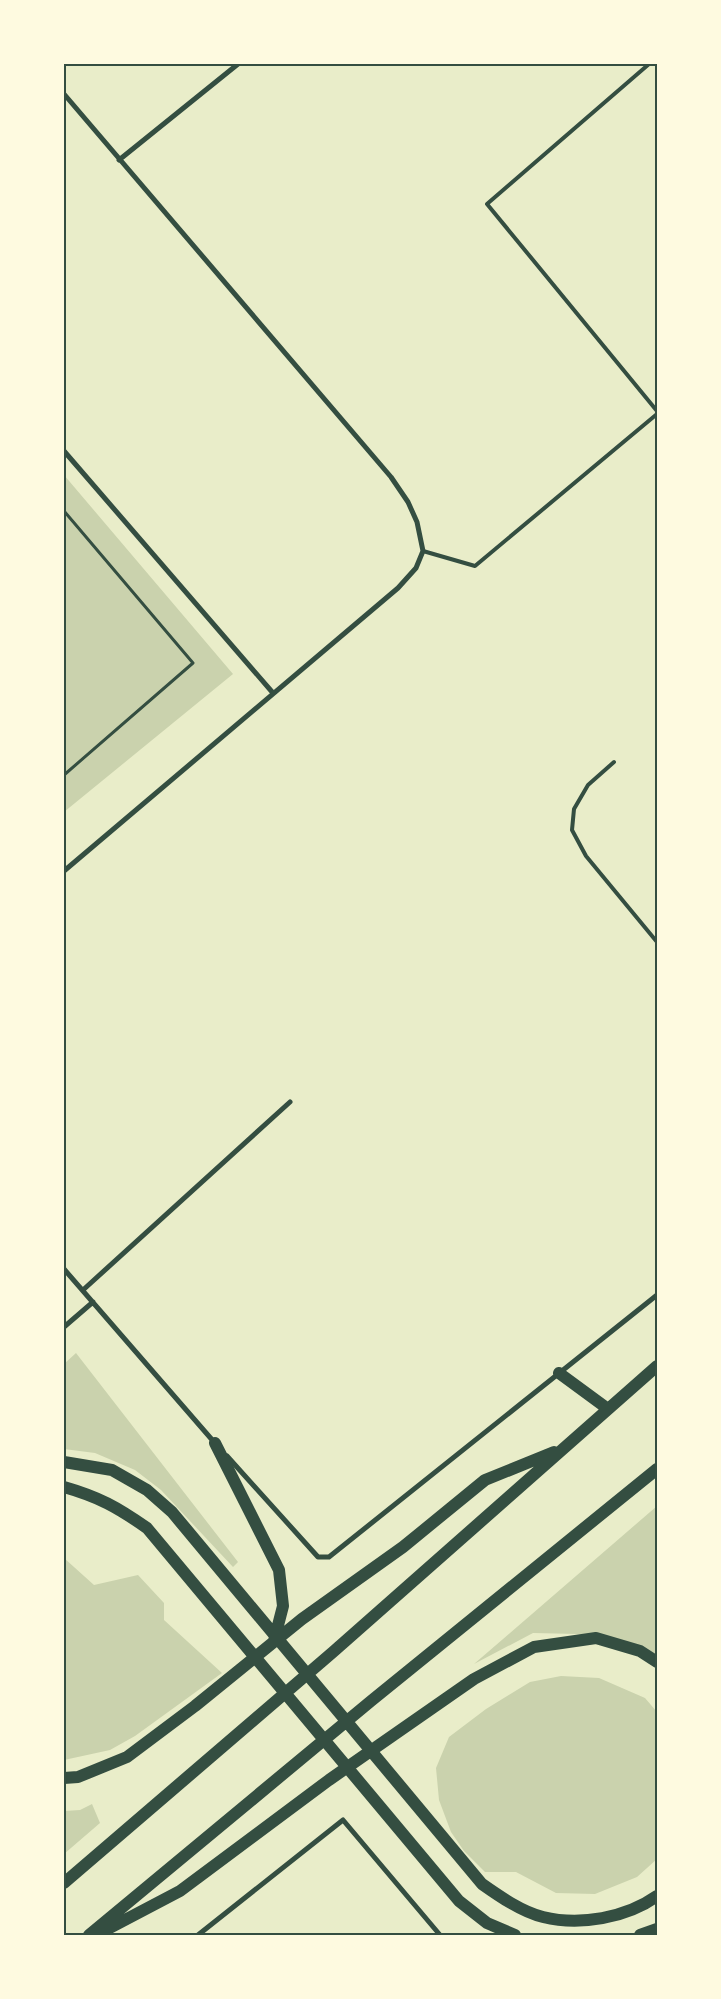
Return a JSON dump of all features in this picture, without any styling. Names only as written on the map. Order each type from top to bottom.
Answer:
[{"type":"main road","points":[[64,1883],[304,1678],[657,1366]]},
{"type":"main road","points":[[559,1373],[608,1409]]},
{"type":"main road","points":[[215,1443],[279,1570],[283,1606],[274,1642]]},
{"type":"main road","points":[[64,1778],[78,1777],[128,1757],[195,1706],[302,1619],[403,1547],[485,1480],[562,1449]]},
{"type":"main road","points":[[64,1462],[112,1470],[147,1490],[172,1512],[482,1884],[506,1900],[542,1917],[579,1920],[618,1916],[657,1896]]},
{"type":"main road","points":[[89,1935],[372,1700],[657,1469]]},
{"type":"main road","points":[[64,1487],[88,1494],[116,1506],[147,1528],[459,1901],[487,1924],[515,1935]]},
{"type":"main road","points":[[96,1935],[180,1891],[329,1780],[474,1679],[534,1647],[596,1638],[640,1651],[657,1662]]},
{"type":"main road","points":[[640,1935],[657,1929]]},
{"type":"street","points":[[119,160],[238,64]]},
{"type":"street","points":[[64,94],[391,477],[408,502],[417,522],[423,552],[416,568],[398,588],[64,872]]},
{"type":"street","points":[[64,451],[273,693]]},
{"type":"street","points":[[83,1290],[290,1102]]},
{"type":"street","points":[[64,1269],[215,1443],[318,1557],[329,1557],[657,1295]]},
{"type":"street","points":[[64,1327],[93,1302]]},
{"type":"street","points":[[198,1935],[344,1820],[440,1935]]},
{"type":"lane","points":[[423,552],[475,566],[657,413],[487,204],[650,64]]},
{"type":"lane","points":[[614,762],[588,785],[574,809],[572,830],[586,856],[657,942]]},
{"type":"path","points":[[64,511],[193,663],[64,775]]},
{"type":"green space","points":[[64,475],[233,674],[64,812]]},
{"type":"green space","points":[[76,1353],[238,1562],[233,1567],[161,1490],[135,1470],[95,1453],[64,1449],[64,1364]]},
{"type":"green space","points":[[657,1506],[657,1658],[628,1642],[577,1634],[533,1633],[474,1664]]},
{"type":"green space","points":[[64,1558],[94,1585],[138,1575],[164,1603],[164,1620],[222,1673],[135,1736],[110,1750],[64,1760]]},
{"type":"green space","points":[[561,1676],[599,1678],[645,1698],[657,1712],[657,1859],[637,1877],[595,1894],[556,1893],[516,1872],[485,1872],[464,1851],[451,1832],[439,1800],[436,1768],[449,1737],[486,1709],[530,1682]]},
{"type":"green space","points":[[92,1804],[100,1823],[64,1854],[64,1811],[80,1810]]}]
